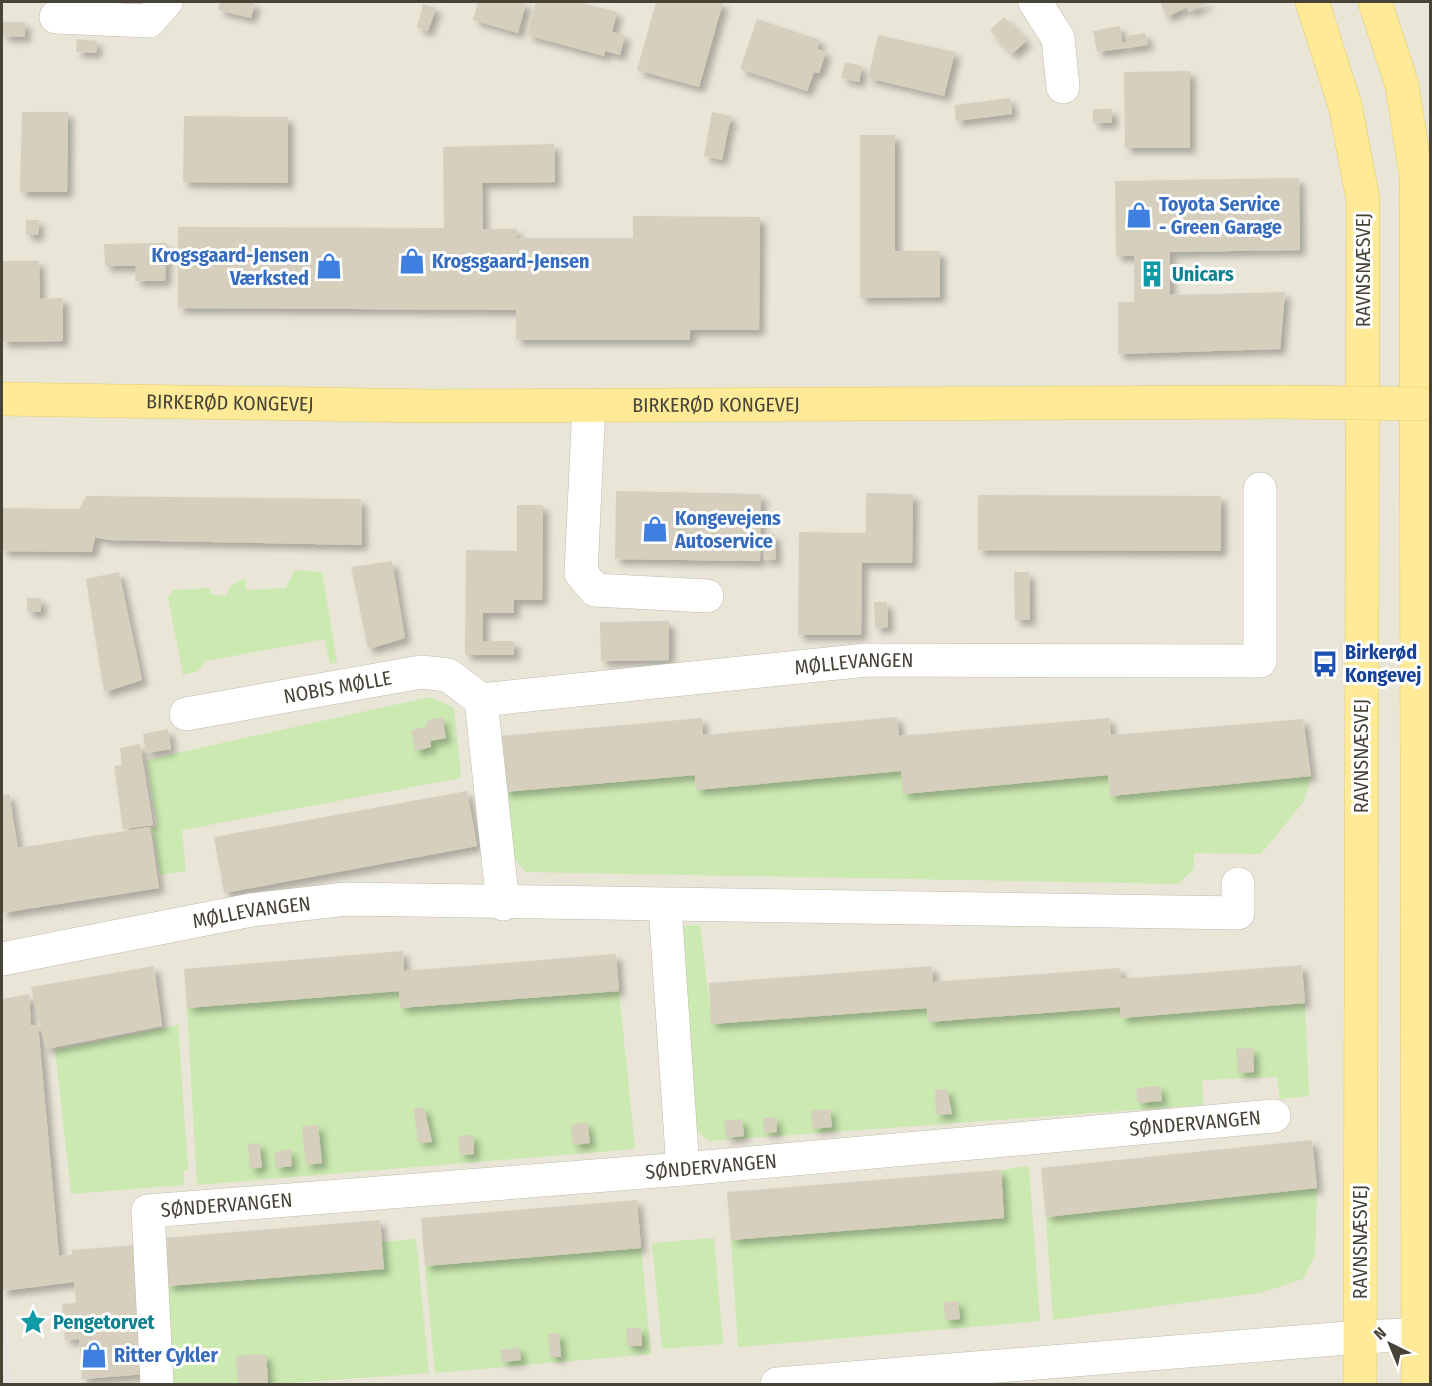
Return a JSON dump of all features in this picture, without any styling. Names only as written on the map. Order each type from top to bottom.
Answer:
[{"type":"main road","name":"RAVNSNÆSVEJ","points":[[1312,2],[1345,105],[1363,199],[1360,1384]]},
{"type":"main road","points":[[1375,2],[1402,85],[1416,175],[1424,1335],[1418,1384]]},
{"type":"main road","name":"BIRKERØD KONGEVEJ","points":[[2,399],[430,406],[1287,402],[1431,404]]},
{"type":"street","points":[[56,17],[149,21],[166,2]]},
{"type":"street","points":[[1035,2],[1058,38],[1063,87]]},
{"type":"street","points":[[589,405],[581,573],[595,590],[707,596]]},
{"type":"street","name":"MØLLEVANGEN","points":[[482,700],[866,660],[1260,661],[1260,489]]},
{"type":"street","name":"NOBIS MØLLE","points":[[186,714],[421,672],[448,675],[482,700]]},
{"type":"street","points":[[482,700],[502,904]]},
{"type":"street","name":"MØLLEVANGEN","points":[[2,959],[251,910],[346,899],[502,904],[1238,913],[1238,884]]},
{"type":"street","points":[[665,906],[683,1169]]},
{"type":"street","name":"SØNDERVANGEN","points":[[157,1384],[148,1211],[683,1169],[1274,1116]]},
{"type":"street","points":[[777,1384],[1360,1337],[1424,1335]]},
{"type":"shaded area","points":[[2,2],[1430,2],[1430,1384],[2,1384]]},
{"type":"shaded area","points":[[6,1323],[11,1384],[2,1384],[2,1324]]},
{"type":"green space","points":[[295,570],[322,572],[337,663],[330,664],[325,639],[206,661],[198,671],[183,675],[168,597],[173,590],[210,588],[210,594],[226,596],[230,586],[246,578],[246,590],[286,588]]},
{"type":"green space","points":[[430,697],[454,708],[461,778],[182,830],[186,871],[160,875],[152,828],[157,826],[146,760]]},
{"type":"green space","points":[[901,771],[904,794],[1108,775],[1110,796],[1311,776],[1304,801],[1261,854],[1194,853],[1194,869],[1178,884],[526,872],[511,855],[504,792],[695,775],[696,789]]},
{"type":"green space","points":[[700,925],[712,1024],[927,1008],[929,1022],[1120,1007],[1121,1018],[1305,1003],[1309,1096],[1280,1099],[1277,1077],[1202,1080],[1203,1105],[709,1141],[696,1130],[682,926]]},
{"type":"green space","points":[[399,991],[401,1008],[619,991],[635,1149],[197,1185],[187,1008]]},
{"type":"green space","points":[[178,1025],[188,1169],[184,1170],[184,1185],[71,1194],[55,1050]]},
{"type":"green space","points":[[1029,1166],[1040,1321],[738,1347],[731,1240],[1004,1218],[1001,1170]]},
{"type":"green space","points":[[1317,1188],[1315,1255],[1303,1279],[1260,1293],[1053,1320],[1046,1217]]},
{"type":"green space","points":[[714,1238],[723,1344],[662,1349],[652,1243]]},
{"type":"green space","points":[[416,1239],[429,1373],[276,1384],[171,1384],[167,1286],[383,1269],[381,1242]]},
{"type":"green space","points":[[641,1248],[651,1354],[435,1373],[425,1266]]},
{"type":"building","points":[[220,2],[255,2],[251,18],[218,10]]},
{"type":"building","points":[[478,2],[526,2],[518,33],[473,20]]},
{"type":"building","points":[[536,2],[578,2],[617,12],[612,32],[625,35],[620,55],[605,51],[604,56],[527,35]]},
{"type":"building","points":[[656,2],[723,2],[699,87],[637,70]]},
{"type":"building","points":[[1160,2],[1210,2],[1189,12],[1187,7],[1167,17]]},
{"type":"building","points":[[423,4],[436,8],[428,31],[417,28]]},
{"type":"building","points":[[1004,17],[1026,41],[1012,54],[990,30]]},
{"type":"building","points":[[757,19],[820,40],[817,49],[826,52],[819,73],[814,72],[807,91],[740,69]]},
{"type":"building","points":[[2,22],[25,22],[25,37],[2,36]]},
{"type":"building","points":[[1120,26],[1122,43],[1127,42],[1127,36],[1145,33],[1148,45],[1097,52],[1093,31]]},
{"type":"building","points":[[878,35],[955,52],[944,96],[868,78]]},
{"type":"building","points":[[77,39],[97,41],[96,53],[76,52]]},
{"type":"building","points":[[845,62],[862,66],[859,82],[841,78]]},
{"type":"building","points":[[1190,71],[1190,148],[1125,148],[1124,72]]},
{"type":"building","points":[[1010,98],[1012,114],[956,121],[954,105]]},
{"type":"building","points":[[1093,109],[1112,109],[1112,123],[1093,123]]},
{"type":"building","points":[[22,112],[68,112],[67,192],[20,192]]},
{"type":"building","points":[[712,112],[731,116],[722,160],[704,156]]},
{"type":"building","points":[[184,116],[288,117],[288,183],[183,182]]},
{"type":"building","points":[[860,135],[895,135],[895,251],[940,251],[940,297],[860,298]]},
{"type":"building","points":[[554,144],[555,182],[482,183],[483,229],[517,229],[516,238],[633,238],[633,216],[760,217],[759,330],[690,330],[690,340],[516,340],[516,310],[178,308],[178,227],[444,228],[443,147]]},
{"type":"building","name":"Unicars","points":[[1299,178],[1300,250],[1170,252],[1170,295],[1285,292],[1280,349],[1118,354],[1118,302],[1134,302],[1134,256],[1116,256],[1115,181]]},
{"type":"building","points":[[26,220],[39,220],[38,235],[26,235]]},
{"type":"building","points":[[167,243],[165,281],[135,281],[136,266],[105,266],[104,244]]},
{"type":"building","points":[[2,261],[39,261],[40,299],[63,298],[63,341],[2,342]]},
{"type":"building","points":[[616,491],[761,494],[760,561],[615,559]]},
{"type":"building","points":[[866,493],[913,494],[912,563],[862,563],[861,635],[798,635],[799,532],[866,533]]},
{"type":"building","points":[[978,495],[1221,496],[1221,551],[978,550]]},
{"type":"building","points":[[86,496],[361,499],[362,545],[109,540],[95,537],[92,552],[2,551],[2,508],[79,509]]},
{"type":"building","points":[[517,505],[543,505],[542,600],[514,600],[514,613],[483,613],[483,641],[514,641],[514,655],[465,655],[466,550],[517,551]]},
{"type":"building","points":[[775,534],[776,559],[764,560],[763,535]]},
{"type":"building","points":[[392,561],[405,638],[368,649],[351,567]]},
{"type":"building","points":[[119,572],[142,680],[104,692],[86,579]]},
{"type":"building","points":[[1014,572],[1029,572],[1030,620],[1015,620]]},
{"type":"building","points":[[27,598],[41,598],[41,612],[27,612]]},
{"type":"building","points":[[874,602],[887,602],[888,627],[875,628]]},
{"type":"building","points":[[669,621],[669,660],[601,661],[600,622]]},
{"type":"building","points":[[442,717],[446,738],[430,741],[431,747],[415,751],[411,730],[427,726],[426,721]]},
{"type":"building","points":[[897,717],[899,736],[1109,718],[1111,735],[1303,719],[1311,776],[1110,796],[1108,775],[903,794],[901,771],[696,790],[695,775],[504,792],[499,736],[702,718],[703,735]]},
{"type":"building","points":[[168,729],[171,749],[146,753],[143,734]]},
{"type":"building","points":[[140,744],[153,825],[123,829],[114,766],[122,765],[120,748]]},
{"type":"building","points":[[467,791],[477,846],[224,893],[214,837]]},
{"type":"building","points":[[9,794],[18,848],[150,827],[159,888],[2,913],[2,795]]},
{"type":"building","points":[[403,951],[404,971],[616,954],[619,991],[400,1008],[399,991],[187,1008],[184,969]]},
{"type":"building","points":[[1302,965],[1305,1003],[1121,1018],[1120,1007],[928,1022],[927,1008],[711,1024],[709,983],[932,966],[933,982],[1120,968],[1121,979]]},
{"type":"building","points":[[154,966],[162,1026],[46,1049],[31,987]]},
{"type":"building","points":[[29,994],[31,1025],[38,1025],[59,1256],[72,1255],[72,1250],[135,1245],[146,1374],[82,1379],[79,1339],[65,1340],[62,1304],[76,1303],[74,1282],[2,1291],[2,999]]},
{"type":"building","points":[[1253,1048],[1254,1072],[1238,1073],[1236,1049]]},
{"type":"building","points":[[1160,1086],[1162,1101],[1138,1103],[1136,1088]]},
{"type":"building","points":[[947,1089],[952,1114],[936,1115],[935,1090]]},
{"type":"building","points":[[424,1107],[432,1142],[418,1143],[414,1109]]},
{"type":"building","points":[[830,1109],[832,1127],[813,1129],[811,1111]]},
{"type":"building","points":[[776,1117],[777,1132],[764,1133],[763,1118]]},
{"type":"building","points":[[742,1119],[744,1136],[726,1138],[724,1121]]},
{"type":"building","points":[[587,1122],[590,1143],[573,1145],[571,1125]]},
{"type":"building","points":[[318,1125],[322,1163],[306,1165],[302,1126]]},
{"type":"building","points":[[473,1135],[474,1154],[460,1155],[458,1136]]},
{"type":"building","points":[[1312,1140],[1317,1188],[1046,1217],[1041,1168]]},
{"type":"building","points":[[259,1143],[262,1167],[250,1169],[248,1144]]},
{"type":"building","points":[[290,1149],[292,1166],[276,1168],[274,1152]]},
{"type":"building","points":[[1001,1170],[1004,1218],[731,1240],[727,1192]]},
{"type":"building","points":[[637,1200],[641,1248],[425,1266],[421,1218]]},
{"type":"building","points":[[380,1220],[384,1269],[167,1286],[163,1238]]},
{"type":"building","points":[[958,1301],[960,1319],[945,1320],[944,1302]]},
{"type":"building","points":[[626,1328],[641,1328],[642,1346],[627,1346]]},
{"type":"building","points":[[559,1333],[561,1357],[550,1357],[548,1334]]},
{"type":"building","points":[[519,1347],[521,1360],[502,1362],[500,1350]]},
{"type":"building","points":[[266,1354],[268,1383],[238,1384],[236,1356]]},
{"type":"place","name":"Toyota Service - Green Garage","points":[[1139,215]]},
{"type":"place","name":"Krogsgaard-Jensen","points":[[412,261]]},
{"type":"place","name":"Krogsgaard-Jensen Værksted","points":[[329,266]]},
{"type":"place","name":"Unicars","points":[[1152,274]]},
{"type":"place","name":"Kongevejens Autoservice","points":[[655,529]]},
{"type":"place","name":"Birkerød Kongevej","points":[[1325,664]]},
{"type":"place","name":"Pengetorvet","points":[[33,1322]]},
{"type":"place","name":"Ritter Cykler","points":[[94,1355]]}]
